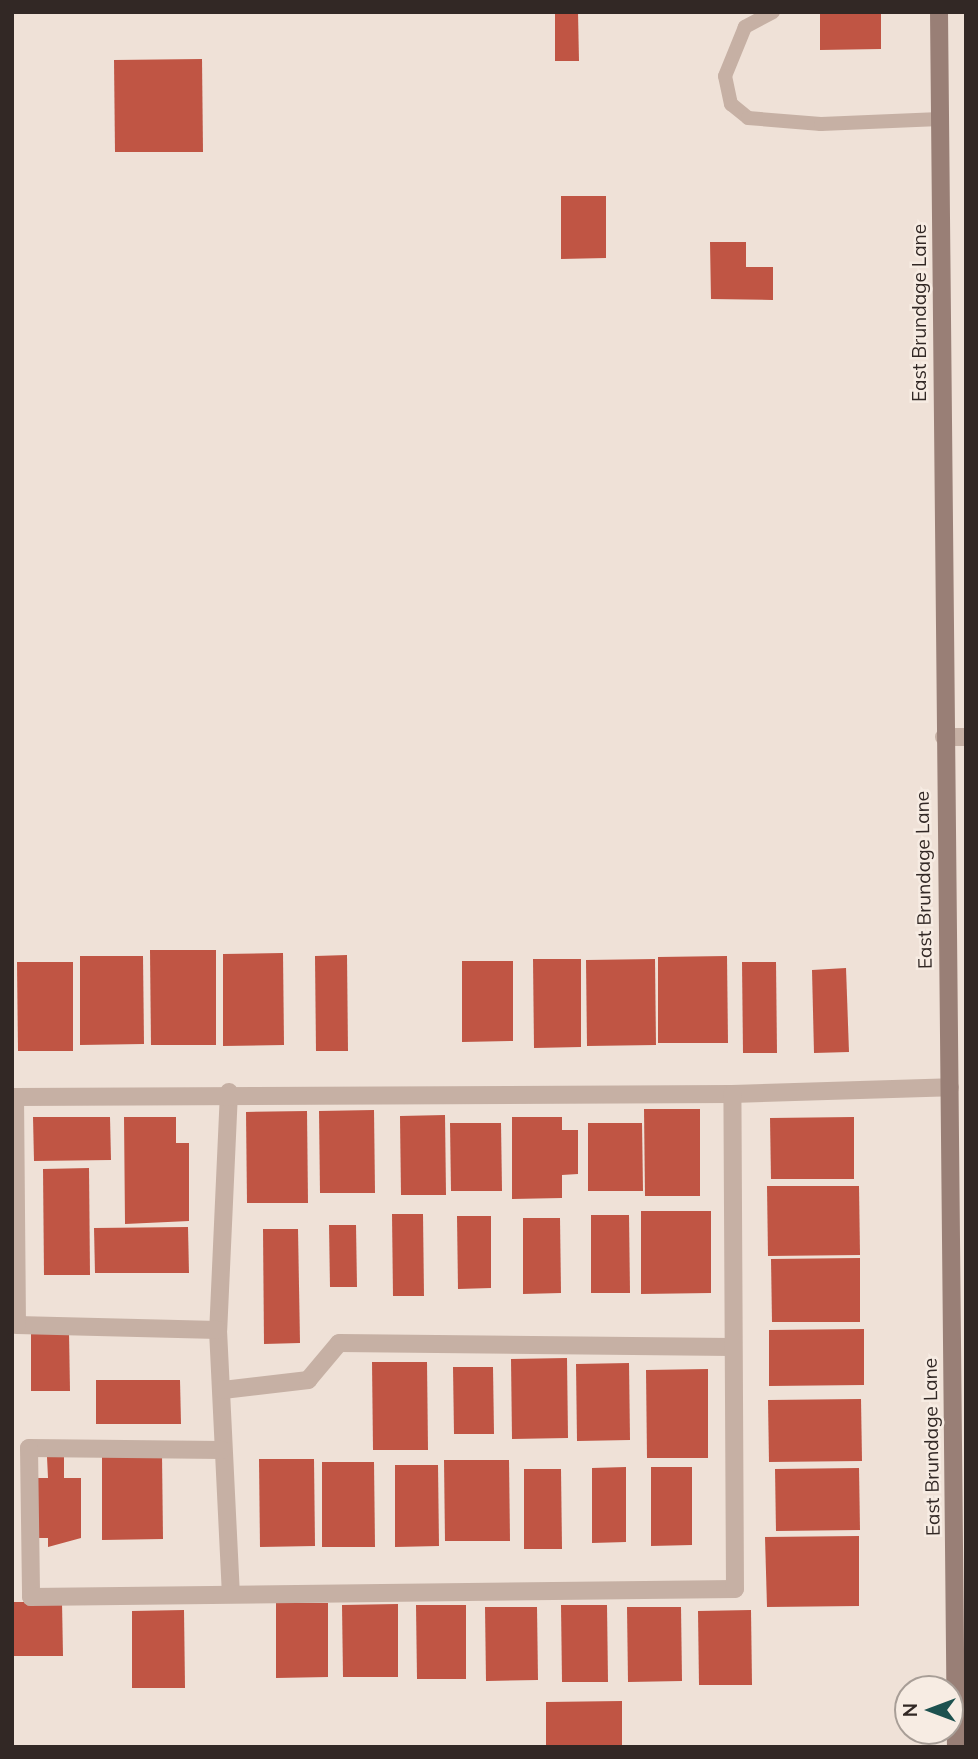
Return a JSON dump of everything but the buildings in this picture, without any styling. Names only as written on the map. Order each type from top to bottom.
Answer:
[{"type":"main road","name":"East Brundage Lane","points":[[939,12],[944,737],[956,1747]]},
{"type":"street","points":[[944,737],[966,737]]},
{"type":"street","points":[[218,1330],[17,1325],[15,1097],[229,1092],[732,1094],[950,1087]]},
{"type":"street","points":[[229,1092],[218,1330],[231,1594]]},
{"type":"street","points":[[222,1450],[29,1448],[31,1597],[735,1589],[732,1094]]},
{"type":"street","points":[[223,1390],[308,1380],[339,1343],[732,1347]]},
{"type":"lane","points":[[773,12],[745,27],[725,76],[731,104],[748,118],[821,124],[940,119]]}]
